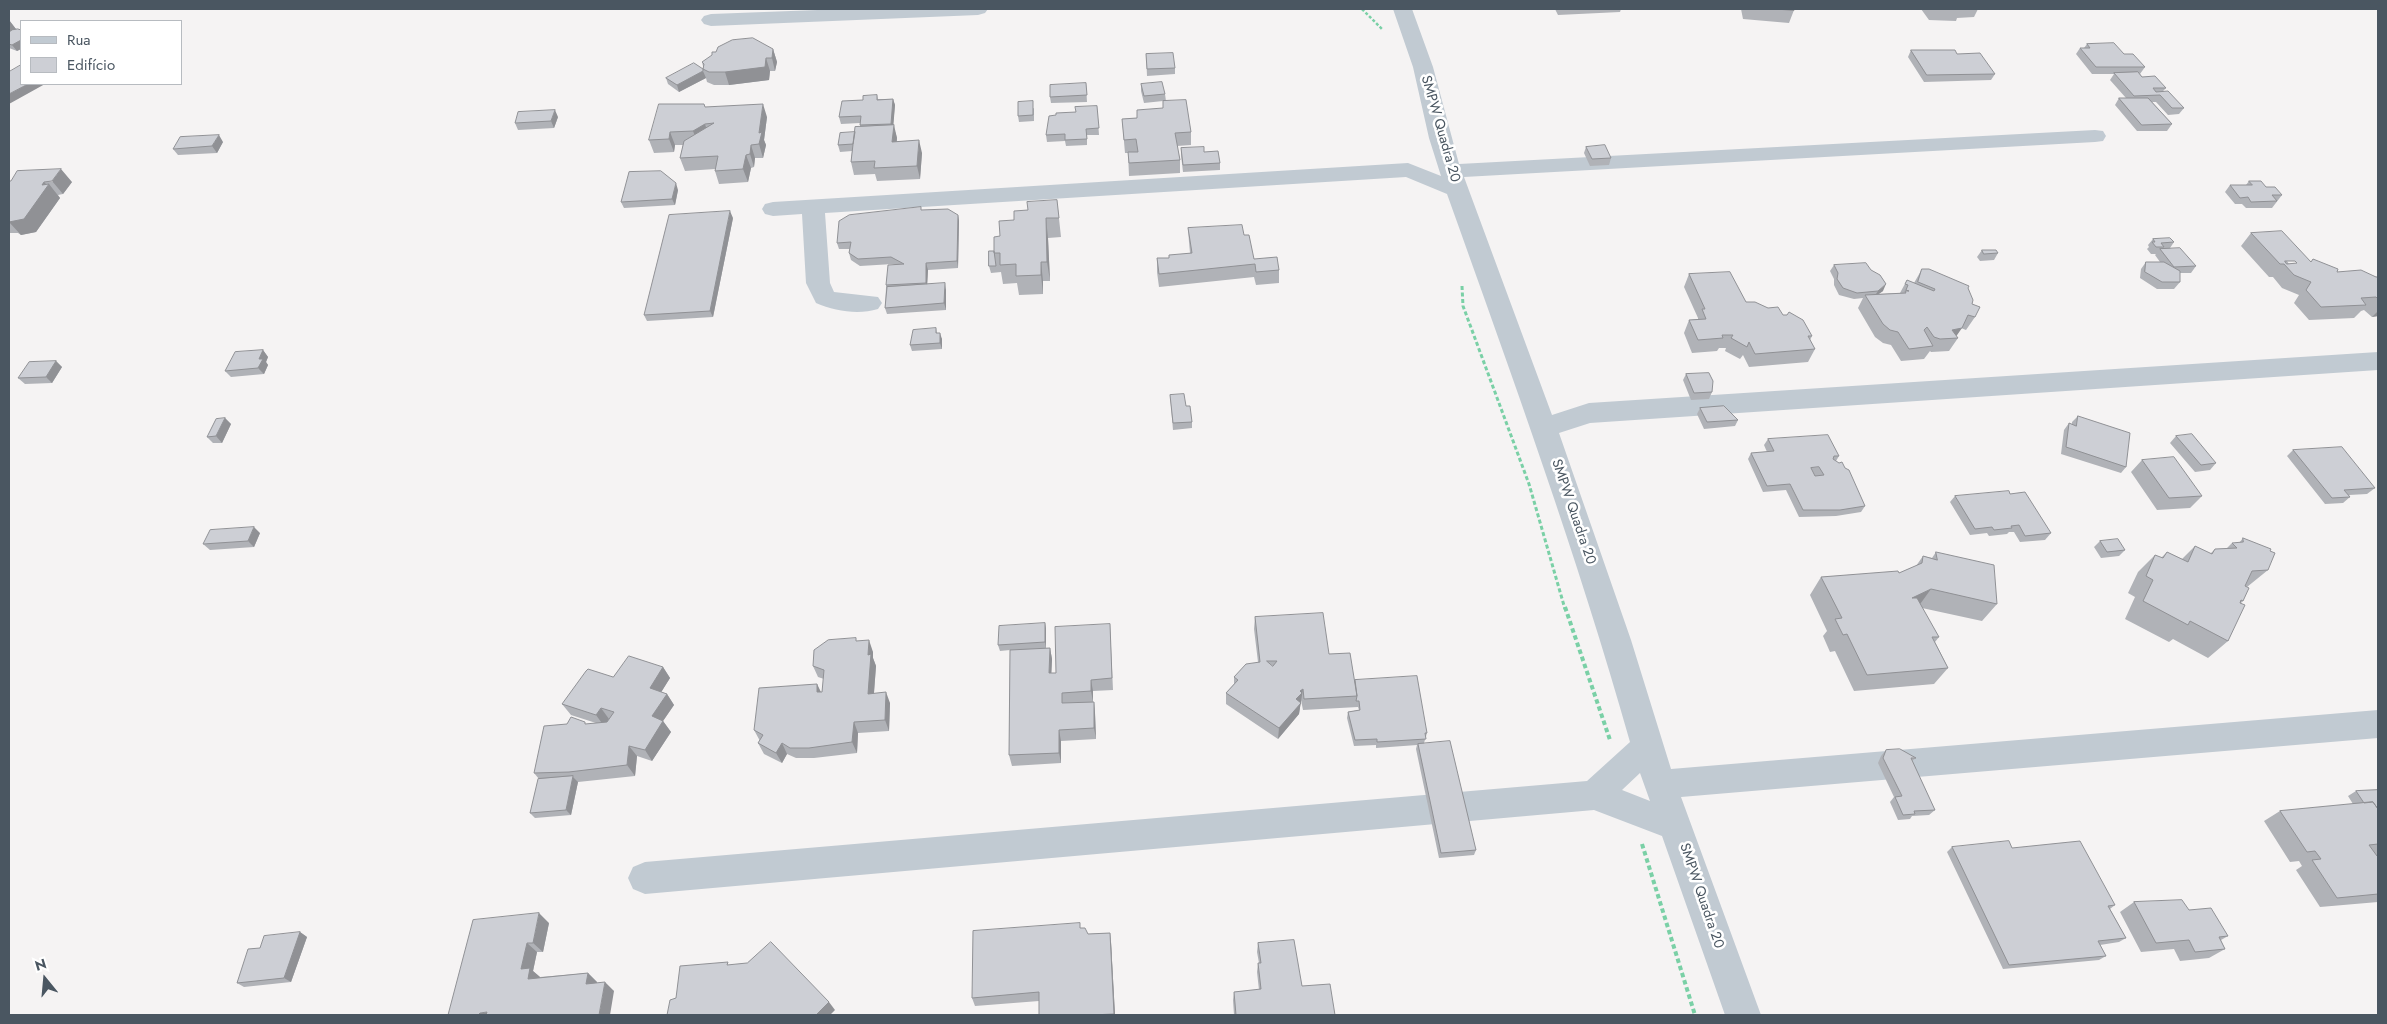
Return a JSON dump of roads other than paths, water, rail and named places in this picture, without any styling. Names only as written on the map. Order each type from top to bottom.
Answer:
[{"type":"street","points":[[711,20],[978,9]]},
{"type":"street","name":"SMPW Quadra 20","points":[[1402,9],[1422,67],[1440,138],[1454,180],[1544,428],[1616,640],[1647,747],[1743,1015]]},
{"type":"street","points":[[773,209],[1408,170],[1454,180],[2095,136]]},
{"type":"street","points":[[1408,170],[1440,138]]},
{"type":"street","points":[[812,207],[818,283],[824,297],[836,302],[870,304]]},
{"type":"street","points":[[1544,428],[1588,412],[2378,362]]},
{"type":"street","points":[[1530,391],[1588,412]]},
{"type":"street","points":[[1661,784],[2378,724]]},
{"type":"street","points":[[1594,795],[1647,747]]},
{"type":"street","points":[[645,878],[1594,795],[1676,826]]}]
